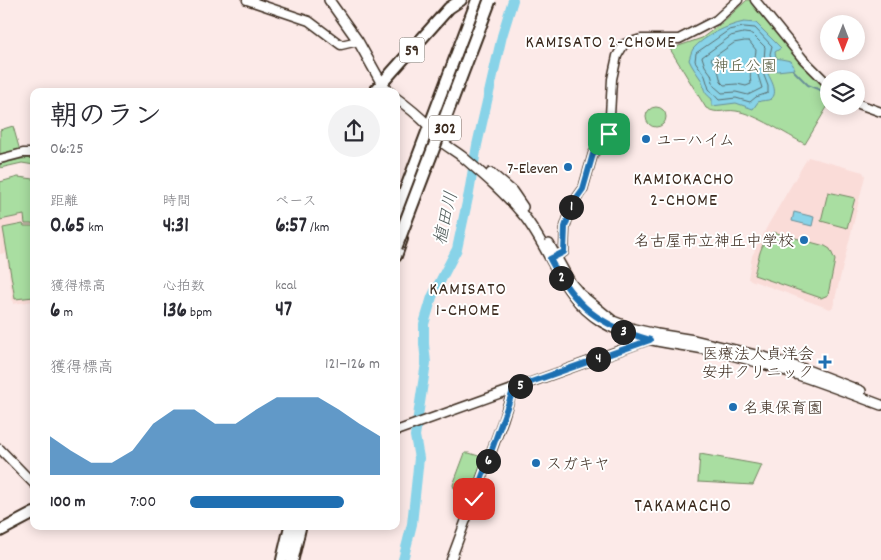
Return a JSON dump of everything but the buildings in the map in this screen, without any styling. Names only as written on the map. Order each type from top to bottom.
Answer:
[{"type":"highway","points":[[400,215],[482,0]]},
{"type":"highway","points":[[400,238],[492,0]]},
{"type":"highway","points":[[284,560],[291,530]]},
{"type":"highway","points":[[293,560],[301,530]]},
{"type":"main road","points":[[329,0],[358,41],[382,88]]},
{"type":"main road","name":"59","points":[[383,88],[461,0]]},
{"type":"main road","name":"302","points":[[400,203],[477,0]]},
{"type":"main road","name":"302","points":[[400,246],[442,138],[492,0]]},
{"type":"main road","points":[[400,101],[482,170],[525,218],[580,294],[613,321],[654,337],[765,364],[881,405]]},
{"type":"main road","points":[[654,337],[694,340],[764,357],[807,370],[881,399]]},
{"type":"main road","points":[[0,531],[30,515]]},
{"type":"street","points":[[247,0],[309,21],[341,45],[358,41]]},
{"type":"street","points":[[553,258],[564,252],[565,227],[568,214],[576,196],[583,189],[593,154],[609,134],[612,79],[617,56],[624,44],[641,39],[679,39],[716,20],[738,0]]},
{"type":"street","points":[[755,0],[803,59],[820,76]]},
{"type":"street","points":[[865,107],[881,112]]},
{"type":"street","points":[[0,159],[30,153]]},
{"type":"street","points":[[400,430],[654,337]]},
{"type":"street","points":[[451,560],[514,388]]},
{"type":"street","points":[[0,449],[30,480]]},
{"type":"shaded area","name":"名古屋市立神丘中学校","points":[[808,157],[863,172],[865,176],[833,307],[830,309],[748,279],[752,256]]},
{"type":"shaded area","points":[[24,215],[25,224],[30,224],[30,302],[13,304],[6,253],[0,254],[0,220]]},
{"type":"green space","name":"神丘公園","points":[[747,0],[752,0],[820,77],[820,115],[822,115],[805,144],[762,120],[744,113],[714,111],[706,108],[670,49],[702,38]]},
{"type":"green space","points":[[656,107],[663,110],[666,117],[663,124],[656,127],[649,124],[646,117],[649,110]]},
{"type":"green space","points":[[13,126],[20,151],[0,156],[0,130]]},
{"type":"green space","points":[[30,158],[30,164],[22,163],[0,168],[0,164]]},
{"type":"green space","points":[[18,177],[30,178],[30,224],[25,224],[24,215],[0,220],[0,182]]},
{"type":"green space","points":[[828,192],[855,198],[847,228],[821,221]]},
{"type":"green space","points":[[23,224],[24,226],[30,226],[30,297],[15,299],[3,228]]},
{"type":"green space","points":[[773,232],[830,249],[835,260],[828,295],[821,298],[754,275],[763,245]]},
{"type":"green space","points":[[465,453],[482,457],[483,460],[471,491],[468,493],[454,488],[453,485]]},
{"type":"green space","points":[[700,454],[762,465],[753,485],[698,482]]},
{"type":"water","points":[[744,22],[756,23],[781,48],[775,52],[776,58],[791,61],[795,69],[777,71],[772,68],[768,74],[774,86],[773,96],[770,100],[758,102],[753,109],[736,103],[712,106],[712,99],[706,93],[702,81],[689,60],[691,53],[698,44],[710,36],[724,28]]},
{"type":"water","points":[[794,212],[814,217],[812,226],[792,221]]},
{"type":"waterway","name":"植田川","points":[[403,560],[412,524],[419,458],[415,436],[426,363],[424,324],[432,297],[457,249],[477,145],[502,36],[513,0]]},
{"type":"waterway","points":[[793,70],[808,85],[820,90]]},
{"type":"place","name":"ユーハイム","points":[[646,139]]},
{"type":"place","name":"7-Eleven","points":[[568,167]]},
{"type":"place","name":"名古屋市立神丘中学校","points":[[804,240]]},
{"type":"place","name":"医療法人貞洋会 安井クリニック","points":[[825,362]]},
{"type":"place","name":"名東保育園","points":[[733,407]]},
{"type":"place","name":"スガキヤ","points":[[536,463]]},
{"type":"district","name":"KAMISATO 2-CHOME","points":[[601,41]]},
{"type":"district","name":"KAMIOKACHO 2-CHOME","points":[[684,188]]},
{"type":"district","name":"KAMISATO 1-CHOME","points":[[468,298]]},
{"type":"district","name":"TAKAMACHO","points":[[683,504]]},
{"type":"route","points":[[474,499],[514,388],[650,340],[626,333],[602,322],[586,310],[572,294],[550,259],[564,252],[565,227],[568,214],[576,196],[583,189],[588,166],[593,154],[609,134]]}]
